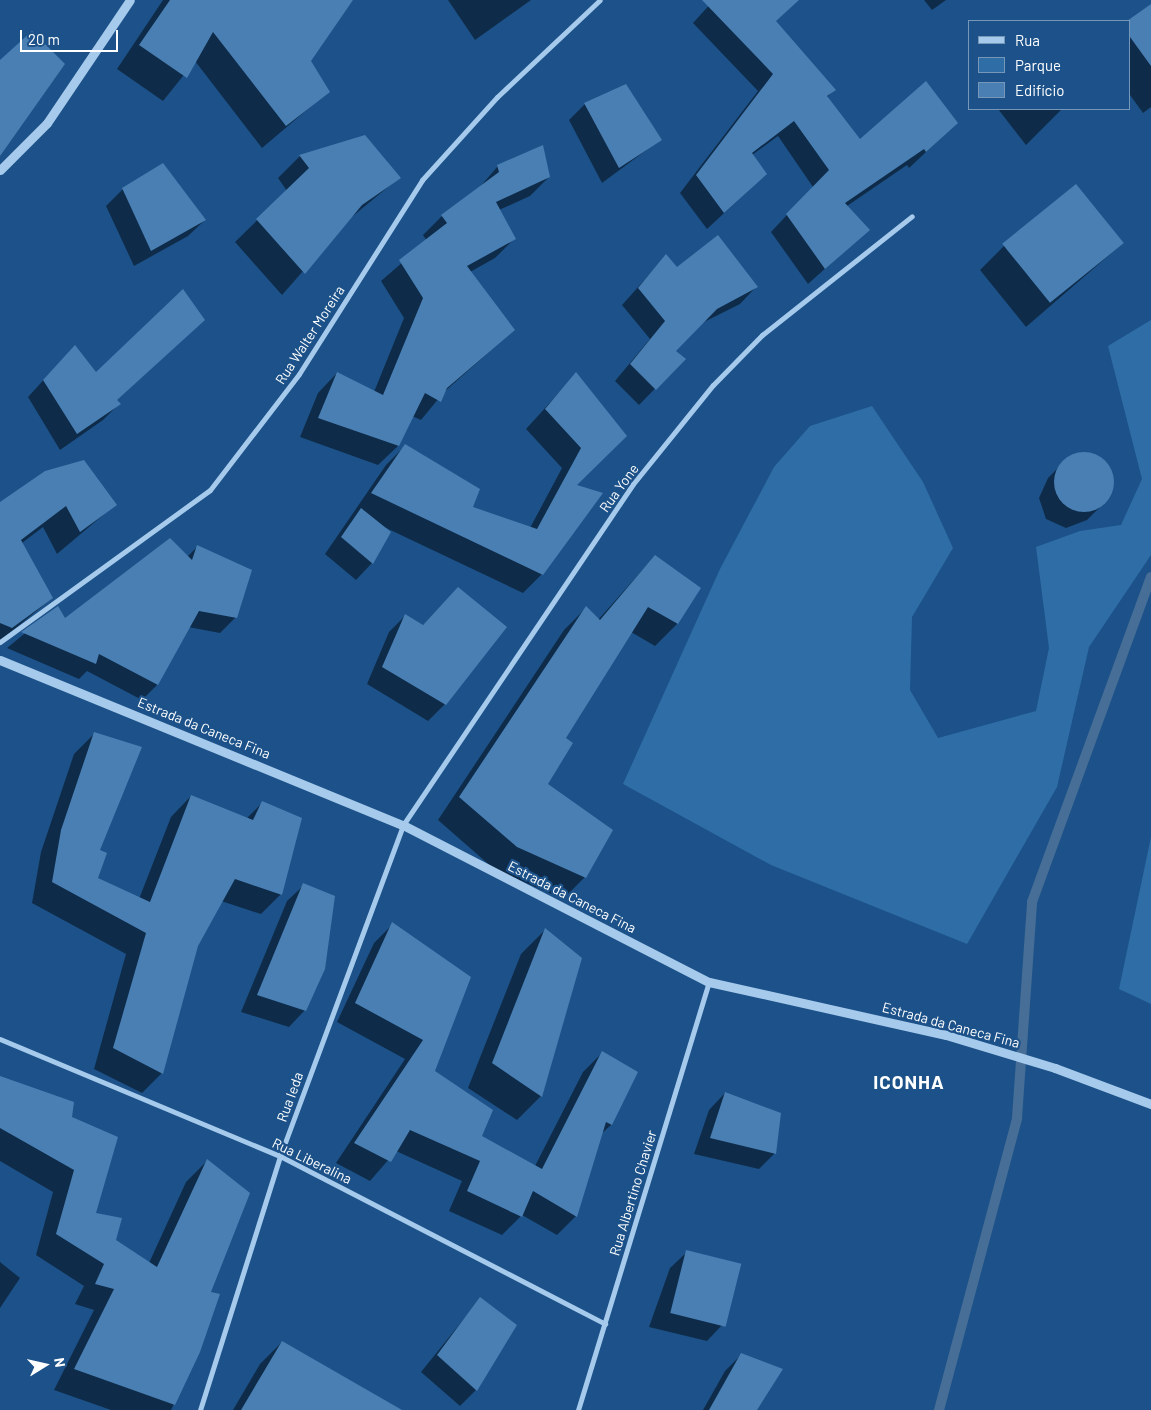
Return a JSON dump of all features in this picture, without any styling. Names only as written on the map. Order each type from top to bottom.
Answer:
[{"type":"street","points":[[0,170],[46,123],[130,0]]},
{"type":"street","name":"Rua Walter Moreira","points":[[0,642],[210,490],[299,374],[422,180],[497,97],[600,0]]},
{"type":"street","name":"Rua Yone","points":[[404,825],[633,484],[713,385],[762,335],[912,216]]},
{"type":"street","name":"Estrada da Caneca Fina","points":[[0,660],[404,825],[709,982],[946,1035],[1055,1068],[1151,1104]]},
{"type":"street","name":"Rua Ieda","points":[[200,1410],[280,1156],[404,825]]},
{"type":"street","name":"Rua Albertino Chavier","points":[[578,1410],[709,982]]},
{"type":"street","name":"Rua Liberalina","points":[[0,1039],[280,1156],[605,1324]]},
{"type":"green space","points":[[1151,320],[1151,555],[1089,647],[1057,787],[967,944],[771,865],[623,784],[720,569],[774,467],[810,426],[872,406],[923,482],[953,548],[912,617],[910,690],[938,738],[1036,711],[1049,648],[1036,547],[1080,531],[1121,525],[1142,479],[1108,346]]},
{"type":"green space","points":[[1151,837],[1151,1004],[1119,989]]},
{"type":"building","points":[[170,0],[353,0],[311,61],[330,92],[286,126],[213,32],[187,78],[139,45]]},
{"type":"building","points":[[702,0],[799,0],[776,21],[836,90],[827,96],[860,139],[926,81],[958,123],[926,152],[924,149],[845,203],[870,230],[825,269],[786,214],[829,170],[794,121],[752,153],[767,174],[724,213],[696,175],[773,74]]},
{"type":"building","points":[[1151,4],[1151,66],[1131,38],[1131,20],[1128,20]]},
{"type":"building","points":[[32,31],[65,64],[0,156],[0,60]]},
{"type":"building","points":[[626,84],[662,140],[619,168],[584,103]]},
{"type":"building","points":[[365,135],[401,178],[362,205],[305,274],[256,219],[309,168],[299,155]]},
{"type":"building","points":[[543,145],[550,177],[496,202],[516,239],[467,266],[515,330],[447,388],[441,402],[425,393],[399,446],[318,418],[337,372],[383,395],[423,298],[399,260],[447,223],[441,215],[499,172],[497,165]]},
{"type":"building","points":[[163,163],[206,220],[151,251],[122,188]]},
{"type":"building","points":[[1076,184],[1124,243],[1050,303],[1002,244]]},
{"type":"building","points":[[718,235],[758,287],[717,309],[676,351],[686,359],[656,390],[630,364],[665,321],[638,288],[666,254],[677,267]]},
{"type":"building","points":[[183,289],[205,320],[117,400],[121,404],[77,434],[43,380],[75,345],[96,372]]},
{"type":"building","points":[[576,372],[627,436],[577,485],[603,493],[543,575],[371,493],[405,444],[480,489],[473,507],[537,529],[581,448],[545,409]]},
{"type":"building","points":[[1084,452],[1101,457],[1109,465],[1114,482],[1109,499],[1101,507],[1084,512],[1067,507],[1059,499],[1054,482],[1059,465],[1067,457]]},
{"type":"building","points":[[84,460],[117,505],[80,532],[66,506],[21,540],[53,598],[12,628],[0,623],[0,502],[45,471]]},
{"type":"building","points":[[361,508],[391,532],[373,564],[341,537]]},
{"type":"building","points":[[170,538],[192,560],[197,545],[252,570],[237,618],[199,611],[158,685],[99,654],[96,664],[21,632],[58,606],[65,618]]},
{"type":"building","points":[[655,555],[701,588],[678,624],[648,607],[566,738],[573,743],[548,784],[613,830],[586,878],[517,847],[459,797],[586,606],[600,620]]},
{"type":"building","points":[[458,587],[507,627],[446,705],[382,667],[405,614],[423,625]]},
{"type":"building","points":[[94,732],[142,747],[100,850],[107,853],[98,878],[150,902],[191,795],[253,820],[262,801],[302,818],[282,895],[235,879],[198,946],[163,1074],[113,1048],[146,933],[52,882],[61,830]]},
{"type":"building","points":[[303,883],[335,896],[325,969],[306,1011],[257,995]]},
{"type":"building","points":[[392,922],[471,977],[435,1071],[493,1110],[482,1136],[542,1169],[602,1051],[638,1072],[612,1125],[606,1122],[577,1217],[533,1191],[522,1217],[467,1191],[480,1161],[410,1130],[391,1162],[354,1143],[423,1040],[355,1003]]},
{"type":"building","points":[[545,928],[582,958],[542,1097],[492,1063]]},
{"type":"building","points":[[0,1076],[74,1102],[72,1117],[118,1137],[96,1213],[122,1218],[116,1240],[157,1267],[207,1159],[250,1193],[211,1292],[220,1294],[200,1352],[175,1405],[74,1369],[114,1289],[95,1284],[104,1264],[56,1234],[74,1170],[0,1128]]},
{"type":"building","points":[[725,1092],[781,1113],[776,1154],[710,1138]]},
{"type":"building","points":[[686,1250],[741,1264],[726,1327],[670,1313]]},
{"type":"building","points":[[480,1297],[517,1325],[477,1391],[437,1355]]},
{"type":"building","points":[[282,1341],[402,1410],[241,1410]]},
{"type":"building","points":[[741,1353],[783,1369],[757,1410],[709,1410]]},
{"type":"waterway","points":[[939,1410],[1017,1118],[1032,902],[1151,577]]},
{"type":"district","name":"ICONHA","points":[[909,1082]]}]
